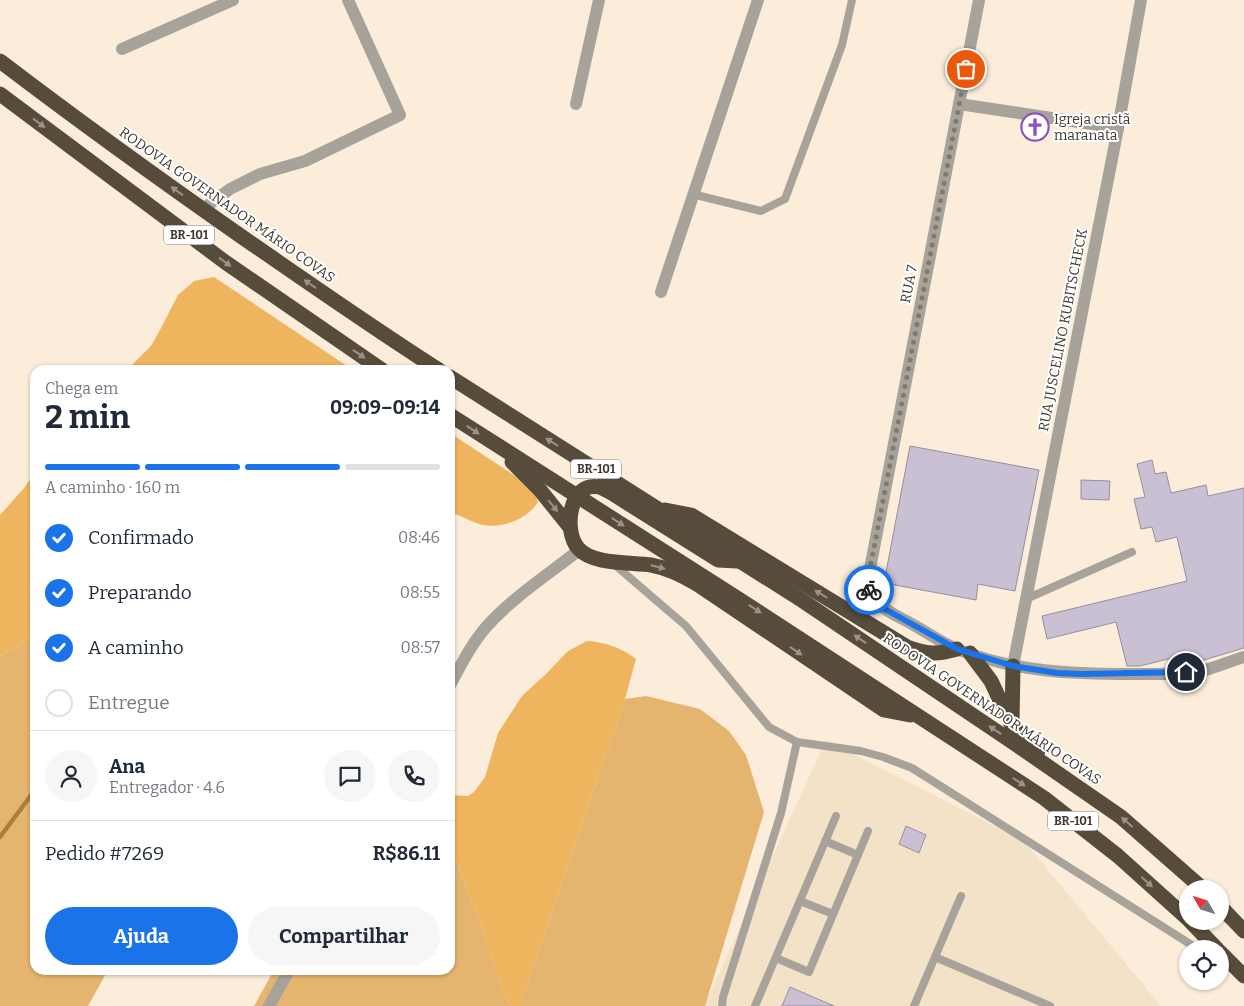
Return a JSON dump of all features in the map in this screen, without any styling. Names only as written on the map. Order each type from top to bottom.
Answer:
[{"type":"highway","name":"RODOVIA GOVERNADOR MÁRIO COVAS","points":[[0,61],[63,109],[203,209],[374,329],[431,365]]},
{"type":"highway","name":"BR-101","points":[[0,94],[225,262],[375,365]]},
{"type":"highway","name":"RODOVIA GOVERNADOR MÁRIO COVAS","points":[[455,380],[811,606],[1121,817],[1193,880]]},
{"type":"highway","points":[[455,418],[577,495]]},
{"type":"highway","points":[[496,445],[540,490],[569,526],[579,550],[598,559],[652,565],[675,572],[697,584],[884,710],[919,716]]},
{"type":"highway","points":[[569,526],[570,513],[577,495],[584,490],[599,487],[718,560],[741,562]]},
{"type":"highway","name":"BR-101","points":[[577,495],[1044,798],[1118,856],[1179,911]]},
{"type":"highway","points":[[659,509],[691,515],[907,647],[926,654],[963,651],[990,681],[1012,726],[1034,746],[1053,770]]},
{"type":"highway","points":[[1012,726],[1013,666]]},
{"type":"highway","points":[[1229,915],[1244,931]]},
{"type":"highway","name":"BR-101","points":[[1199,930],[1208,940]]},
{"type":"highway","points":[[1229,961],[1244,977]]},
{"type":"street","points":[[122,49],[233,0]]},
{"type":"street","points":[[203,209],[230,189],[260,174],[305,161],[400,115],[348,0]]},
{"type":"street","points":[[576,104],[599,0]]},
{"type":"street","points":[[660,292],[758,0]]},
{"type":"street","name":"RUA 7","points":[[979,0],[869,574],[868,587],[872,598],[883,608],[963,651],[1013,666],[1057,673],[1157,674],[1201,671],[1244,656]]},
{"type":"street","name":"RUA JUSCELINO KUBITSCHECK","points":[[1013,666],[1142,0]]},
{"type":"street","points":[[959,104],[1118,128]]},
{"type":"street","points":[[455,676],[487,626],[508,606],[579,550]]},
{"type":"street","points":[[269,1006],[286,975]]},
{"type":"lane","points":[[692,194],[761,211],[785,199],[842,45],[852,0]]},
{"type":"lane","points":[[1026,599],[1132,552]]},
{"type":"lane","points":[[610,561],[686,626],[769,727],[797,742],[861,751],[912,768],[1184,940]]},
{"type":"lane","points":[[722,1006],[723,997],[781,813],[797,742]]},
{"type":"lane","points":[[755,1006],[836,816]]},
{"type":"lane","points":[[776,958],[809,972],[868,831]]},
{"type":"lane","points":[[825,841],[858,855]]},
{"type":"lane","points":[[914,1006],[961,896]]},
{"type":"lane","points":[[800,901],[833,914]]},
{"type":"lane","points":[[935,957],[1050,1006]]},
{"type":"lane","points":[[1229,968],[1244,977]]},
{"type":"shaded area","points":[[214,277],[346,365],[132,365],[151,346],[178,295],[194,281]]},
{"type":"shaded area","points":[[455,436],[532,487],[538,502],[527,514],[512,522],[495,526],[479,524],[455,514]]},
{"type":"shaded area","points":[[30,479],[30,638],[0,656],[0,515]]},
{"type":"shaded area","points":[[30,638],[30,975],[105,975],[88,1006],[0,1006],[0,656]]},
{"type":"shaded area","points":[[587,641],[613,646],[636,659],[625,699],[521,1001],[521,1006],[511,1006],[503,993],[476,911],[455,856],[455,795],[468,796],[474,792],[485,777],[498,733],[522,696],[568,651]]},
{"type":"shaded area","points":[[646,696],[700,709],[729,731],[746,755],[764,812],[705,1006],[521,1006],[521,1001],[625,699]]},
{"type":"shaded area","points":[[826,740],[1024,841],[1161,1006],[704,1006]]},
{"type":"shaded area","points":[[455,856],[476,911],[503,993],[511,1006],[254,1006],[271,975],[455,975]]},
{"type":"building","points":[[910,446],[1039,470],[1015,591],[978,584],[976,600],[884,583]]},
{"type":"building","points":[[1152,460],[1155,474],[1166,472],[1171,493],[1206,485],[1208,496],[1244,488],[1244,648],[1187,665],[1174,666],[1172,658],[1140,666],[1127,666],[1116,622],[1047,639],[1042,616],[1187,581],[1177,537],[1156,542],[1152,527],[1141,529],[1134,499],[1145,497],[1137,464]]},
{"type":"building","points":[[1081,480],[1110,481],[1109,500],[1081,499]]},
{"type":"building","points":[[906,826],[926,835],[919,853],[899,844]]},
{"type":"building","points":[[790,987],[834,1006],[782,1006]]},
{"type":"waterway","points":[[0,837],[30,797]]},
{"type":"way so far","points":[[869,590],[869,574],[966,69]]},
{"type":"place","name":"Igreja cristã maranata","points":[[1035,127]]},
{"type":"route","points":[[869,590],[872,598],[883,608],[957,649],[1013,666],[1057,673],[1082,674],[1186,672]]}]
